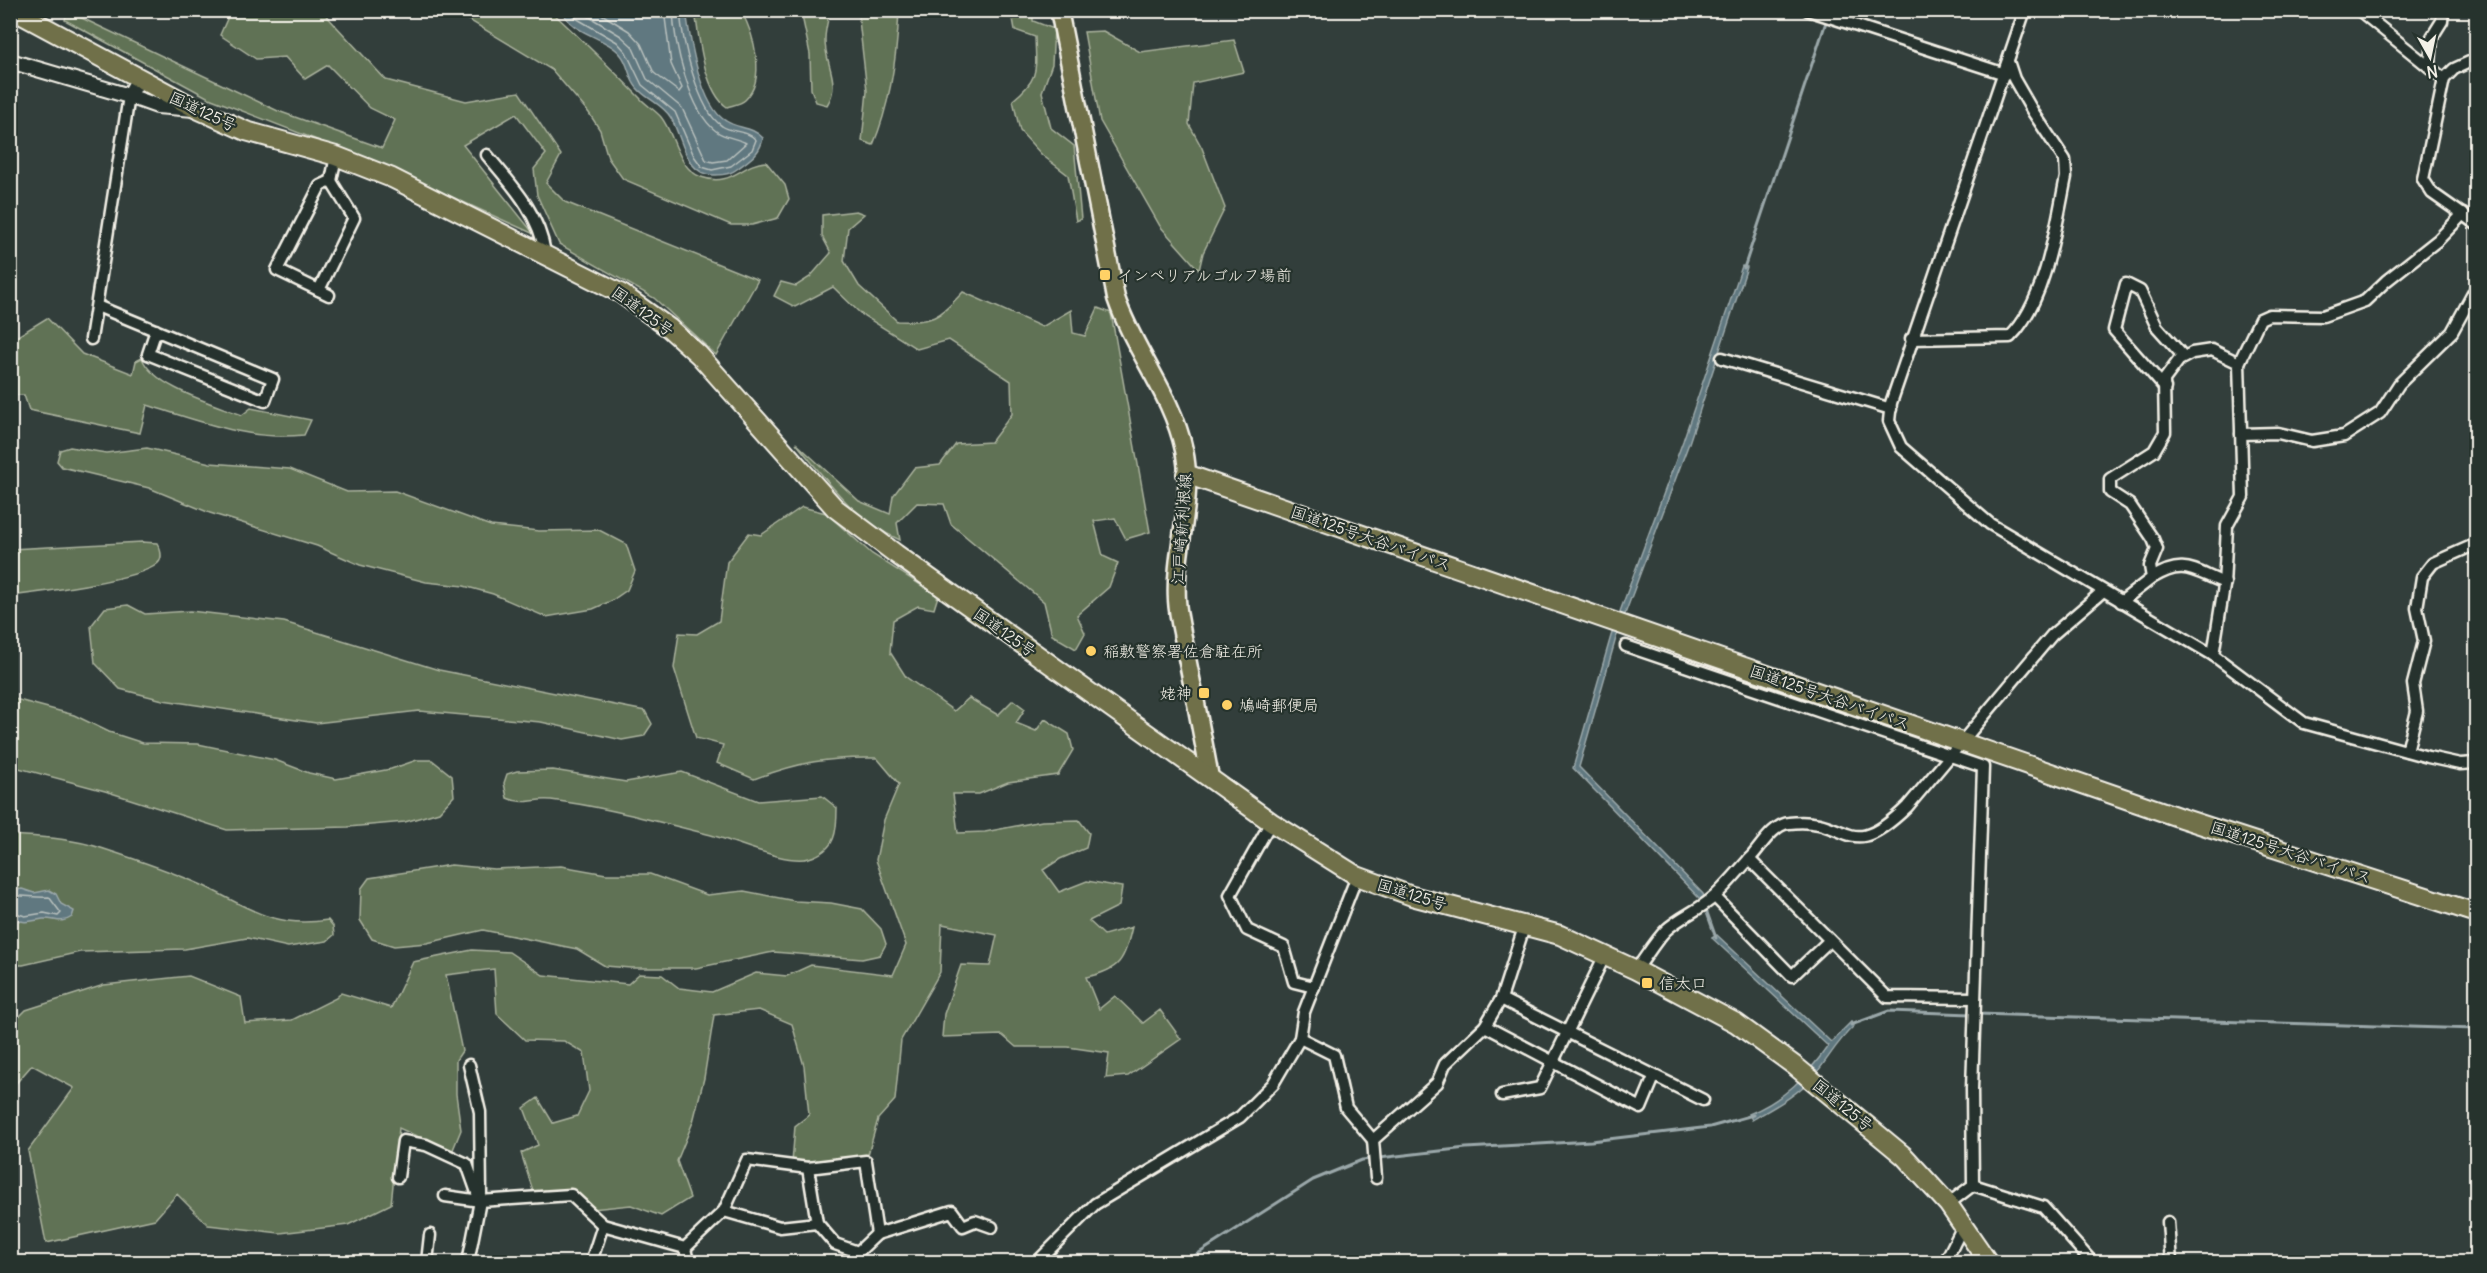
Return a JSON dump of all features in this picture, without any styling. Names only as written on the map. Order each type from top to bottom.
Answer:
[{"type":"highway","name":"国道125号","points":[[13,10],[134,88],[246,131],[336,156],[392,178],[614,289],[669,328],[699,355],[836,508],[896,554],[1271,822],[1356,876],[1412,896],[1560,935],[1636,970],[1736,1023],[1795,1066],[1904,1156],[1948,1204],[1988,1263]]},
{"type":"highway","name":"国道125号大谷バイパス","points":[[1186,474],[2181,818],[2476,913]]},
{"type":"main road","name":"江戸崎新利根線","points":[[1059,10],[1116,298],[1126,328],[1159,383],[1173,413],[1185,454],[1187,495],[1177,561],[1177,601],[1210,778]]},
{"type":"street","points":[[1808,10],[2007,69],[2065,160],[2066,177],[2039,289],[2018,329],[2010,337],[1911,339]]},
{"type":"street","points":[[2025,10],[2013,43],[2007,69],[1911,339],[1891,409],[1889,421],[1901,447],[1913,460],[1990,524],[2102,592],[2213,655],[2304,723],[2460,764],[2476,763]]},
{"type":"street","points":[[2359,10],[2444,79]]},
{"type":"street","points":[[2430,67],[2432,37],[2442,21],[2443,10]]},
{"type":"street","points":[[2476,59],[2454,69],[2444,79],[2423,179],[2432,193],[2476,224]]},
{"type":"street","points":[[10,61],[134,88],[91,339]]},
{"type":"street","points":[[487,155],[521,196],[535,219],[542,237],[544,253]]},
{"type":"street","points":[[331,182],[320,186],[277,270],[324,292],[354,219],[331,182],[336,156]]},
{"type":"street","points":[[2213,655],[2224,583],[2227,526],[2243,497],[2239,363],[2260,319],[2269,315],[2323,316],[2365,301],[2385,281],[2438,240],[2463,214]]},
{"type":"street","points":[[2165,388],[2114,330],[2126,284],[2140,291],[2157,327],[2184,357]]},
{"type":"street","points":[[2241,434],[2278,433],[2312,441],[2344,436],[2380,414],[2399,384],[2452,332],[2476,288]]},
{"type":"street","points":[[97,306],[156,330],[273,379],[265,401],[148,354],[156,330]]},
{"type":"street","points":[[2152,578],[2150,566],[2157,549],[2153,539],[2130,505],[2110,492],[2110,479],[2154,451],[2165,432],[2164,380],[2170,369],[2184,357],[2212,350],[2239,363]]},
{"type":"street","points":[[1722,358],[1891,409]]},
{"type":"street","points":[[2407,751],[2417,711],[2413,684],[2424,641],[2417,608],[2422,578],[2433,563],[2476,544]]},
{"type":"street","points":[[2121,602],[2166,569],[2181,565],[2224,583]]},
{"type":"street","points":[[1636,970],[1665,932],[1682,917],[1714,897],[1773,832],[1787,823],[1820,823],[1853,838],[1874,834],[1887,827],[1907,807],[2052,635],[2102,592]]},
{"type":"street","points":[[1626,646],[1983,767],[1972,1185]]},
{"type":"street","points":[[1271,822],[1230,895],[1248,930],[1284,947],[1294,982],[1314,987]]},
{"type":"street","points":[[1749,860],[1887,996],[1976,1001]]},
{"type":"street","points":[[1037,1263],[1095,1204],[1240,1117],[1273,1084],[1300,1038],[1305,1012],[1356,876]]},
{"type":"street","points":[[1714,897],[1792,976],[1829,941]]},
{"type":"street","points":[[1373,1140],[1437,1083],[1445,1064],[1485,1026],[1500,999],[1525,924]]},
{"type":"street","points":[[1502,1095],[1540,1088],[1605,955]]},
{"type":"street","points":[[1500,999],[1703,1101]]},
{"type":"street","points":[[1485,1026],[1641,1108],[1654,1077]]},
{"type":"street","points":[[1300,1038],[1334,1055],[1346,1108],[1373,1140],[1376,1178]]},
{"type":"street","points":[[468,1263],[480,1201],[480,1112],[469,1065]]},
{"type":"street","points":[[398,1177],[403,1141],[426,1145],[467,1164],[480,1201]]},
{"type":"street","points":[[685,1248],[724,1211],[747,1160],[808,1168],[866,1161],[877,1234]]},
{"type":"street","points":[[808,1168],[817,1223],[835,1244],[858,1252],[865,1263]]},
{"type":"street","points":[[1948,1204],[1972,1185]]},
{"type":"street","points":[[1972,1185],[2043,1207],[2092,1263]]},
{"type":"street","points":[[445,1196],[480,1201],[571,1195],[603,1225],[685,1248]]},
{"type":"street","points":[[724,1211],[780,1227],[817,1223]]},
{"type":"street","points":[[858,1252],[877,1234],[952,1211],[963,1226],[975,1221],[992,1227]]},
{"type":"street","points":[[2169,1222],[2171,1263]]},
{"type":"street","points":[[591,1263],[603,1225]]},
{"type":"street","points":[[1945,1263],[1963,1226]]},
{"type":"street","points":[[427,1263],[430,1235]]},
{"type":"street","points":[[685,1248],[688,1263]]},
{"type":"green space","points":[[67,11],[278,111],[382,148],[395,120],[370,108],[328,65],[305,79],[285,57],[256,59],[220,35],[227,19],[223,11],[322,11],[386,80],[466,101],[519,92],[561,155],[546,183],[565,202],[758,280],[716,355],[654,298],[559,244],[537,195],[534,169],[546,154],[516,114],[463,145],[534,234],[379,164],[209,98],[65,20]]},
{"type":"green space","points":[[454,11],[551,11],[661,117],[681,159],[693,173],[712,180],[721,179],[757,163],[766,162],[785,185],[789,199],[778,218],[752,225],[731,225],[623,179],[608,158],[600,130],[589,113],[552,70]]},
{"type":"green space","points":[[695,11],[741,11],[754,44],[757,69],[752,91],[745,100],[727,107],[713,89],[704,63]]},
{"type":"green space","points":[[801,11],[830,11],[825,48],[833,88],[827,105],[816,102],[811,89],[810,54]]},
{"type":"green space","points":[[858,11],[899,11],[892,79],[873,145],[862,141],[867,91]]},
{"type":"green space","points":[[972,11],[1033,11],[1033,21],[1054,29],[1052,64],[1042,92],[1051,128],[1074,146],[1081,219],[1076,221],[1068,175],[1042,155],[1020,131],[1013,100],[1032,79],[1036,66],[1035,37],[1015,30],[1012,13]]},
{"type":"green space","points":[[1103,31],[1140,52],[1234,40],[1244,72],[1193,83],[1189,124],[1202,148],[1225,208],[1203,253],[1199,270],[1160,226],[1100,121],[1084,32]]},
{"type":"green space","points":[[856,211],[864,214],[848,228],[844,261],[859,286],[897,321],[920,321],[934,317],[963,292],[1042,327],[1071,310],[1073,333],[1085,336],[1098,308],[1111,313],[1150,532],[1126,539],[1115,518],[1094,521],[1103,556],[1118,563],[1109,587],[1077,615],[1085,633],[1076,649],[1052,635],[1044,602],[951,524],[944,504],[917,503],[897,523],[900,540],[884,532],[855,511],[830,485],[796,443],[859,501],[890,514],[893,496],[914,468],[940,465],[956,444],[991,442],[1012,414],[1011,381],[949,340],[917,349],[861,314],[833,287],[795,307],[774,296],[781,282],[796,286],[810,277],[831,253],[822,236],[822,215]]},
{"type":"green space","points":[[47,318],[82,354],[133,374],[136,361],[142,358],[158,378],[216,406],[242,415],[251,408],[311,420],[304,435],[264,435],[224,428],[147,405],[140,433],[29,410],[24,395],[11,395],[11,338],[13,339]]},
{"type":"green space","points":[[70,447],[106,453],[147,448],[210,463],[290,469],[347,492],[395,491],[491,526],[539,531],[599,530],[626,544],[635,571],[627,590],[611,601],[593,609],[546,617],[493,594],[464,586],[426,582],[360,565],[317,546],[210,513],[149,488],[62,467],[57,461],[60,450]]},
{"type":"green space","points":[[802,507],[826,513],[872,554],[938,596],[934,609],[918,606],[893,620],[890,652],[906,677],[954,711],[969,698],[998,715],[1013,700],[1025,709],[1016,723],[1036,731],[1045,719],[1069,734],[1073,750],[1058,775],[1008,782],[979,794],[953,794],[958,833],[985,832],[1042,821],[1079,820],[1089,833],[1086,848],[1060,859],[1043,870],[1059,892],[1087,881],[1122,887],[1119,906],[1089,921],[1104,935],[1132,927],[1119,962],[1107,971],[1086,977],[1099,1009],[1115,996],[1143,1023],[1160,1010],[1181,1039],[1128,1076],[1106,1078],[1109,1053],[1068,1047],[1016,1047],[1002,1035],[942,1037],[944,1014],[961,965],[990,966],[997,935],[942,924],[940,972],[901,1040],[895,1100],[878,1119],[867,1158],[836,1165],[792,1163],[795,1126],[809,1115],[804,1066],[792,1024],[759,1010],[714,1015],[704,1078],[693,1122],[677,1161],[690,1198],[661,1216],[631,1205],[592,1209],[573,1191],[534,1194],[521,1153],[538,1145],[524,1108],[538,1098],[553,1123],[577,1116],[589,1091],[584,1053],[564,1041],[525,1040],[497,1014],[494,969],[446,975],[462,1051],[456,1060],[456,1094],[461,1130],[452,1152],[399,1128],[391,1204],[348,1225],[280,1233],[208,1225],[177,1194],[155,1219],[46,1243],[28,1151],[74,1088],[32,1065],[11,1089],[11,1025],[26,1010],[104,985],[189,976],[241,997],[245,1023],[292,1020],[336,998],[341,993],[391,1008],[413,962],[472,950],[509,952],[543,975],[628,984],[639,974],[662,975],[679,988],[712,992],[756,973],[787,976],[811,965],[893,975],[906,945],[876,860],[884,820],[899,784],[877,758],[844,758],[814,762],[786,768],[754,779],[717,763],[723,745],[696,738],[674,668],[679,633],[697,634],[719,621],[727,562],[749,533],[761,535]]},
{"type":"green space","points":[[157,543],[160,548],[161,559],[147,570],[111,580],[11,596],[11,549]]},
{"type":"green space","points":[[128,605],[145,614],[190,611],[284,622],[439,670],[645,711],[652,724],[644,736],[622,740],[541,722],[419,711],[316,723],[163,700],[120,689],[95,663],[91,626],[105,608]]},
{"type":"green space","points":[[11,698],[74,715],[109,732],[143,743],[198,744],[275,760],[309,773],[336,779],[391,769],[417,760],[432,760],[452,776],[454,796],[439,812],[405,822],[348,827],[227,830],[105,791],[11,766]]},
{"type":"green space","points":[[553,770],[626,782],[682,772],[758,801],[822,796],[837,808],[835,832],[830,845],[818,855],[799,859],[787,858],[707,834],[610,810],[551,800],[525,802],[507,798],[504,783],[507,774],[517,771]]},
{"type":"green space","points":[[11,835],[67,840],[101,848],[204,886],[263,915],[292,922],[328,920],[333,926],[334,935],[327,941],[288,947],[247,938],[185,949],[80,952],[23,965],[11,965]]},
{"type":"green space","points":[[451,865],[494,869],[561,866],[606,874],[650,874],[707,895],[744,891],[795,901],[831,903],[862,909],[881,929],[886,944],[880,955],[862,959],[773,952],[696,968],[631,968],[605,966],[577,949],[483,930],[427,943],[394,946],[372,939],[360,920],[361,889],[369,878]]},
{"type":"water","points":[[563,11],[686,11],[698,71],[709,101],[726,121],[754,131],[763,138],[757,152],[735,171],[727,174],[706,174],[698,170],[686,155],[668,113],[637,88],[621,55],[607,44],[573,25]]},
{"type":"water","points":[[1742,266],[1747,267],[1689,443],[1616,638],[1579,767],[1703,894],[1709,910],[1704,911],[1699,898],[1573,768],[1611,636],[1683,441]]},
{"type":"water","points":[[22,889],[34,893],[49,890],[56,894],[61,904],[74,911],[72,917],[61,921],[43,919],[26,922],[18,920],[11,914],[11,891]]},
{"type":"water","points":[[1717,935],[1831,1042],[1851,1022],[1854,1026],[1806,1084],[1784,1101],[1752,1120],[1749,1114],[1773,1102],[1794,1086],[1828,1046],[1712,938]]},
{"type":"waterway","points":[[1744,268],[1830,10]]},
{"type":"waterway","points":[[1705,907],[1716,938]]},
{"type":"waterway","points":[[1851,1025],[1889,1011],[1971,1014]]},
{"type":"waterway","points":[[1978,1014],[2476,1029]]},
{"type":"waterway","points":[[1185,1262],[1313,1180],[1362,1160],[1466,1148],[1591,1141],[1710,1127],[1753,1115]]},
{"type":"place","name":"インペリアルゴルフ場前","points":[[1105,275]]},
{"type":"place","name":"稲敷警察署佐倉駐在所","points":[[1091,651]]},
{"type":"place","name":"姥神","points":[[1204,693]]},
{"type":"place","name":"鳩崎郵便局","points":[[1227,705]]},
{"type":"place","name":"信太口","points":[[1647,983]]}]
